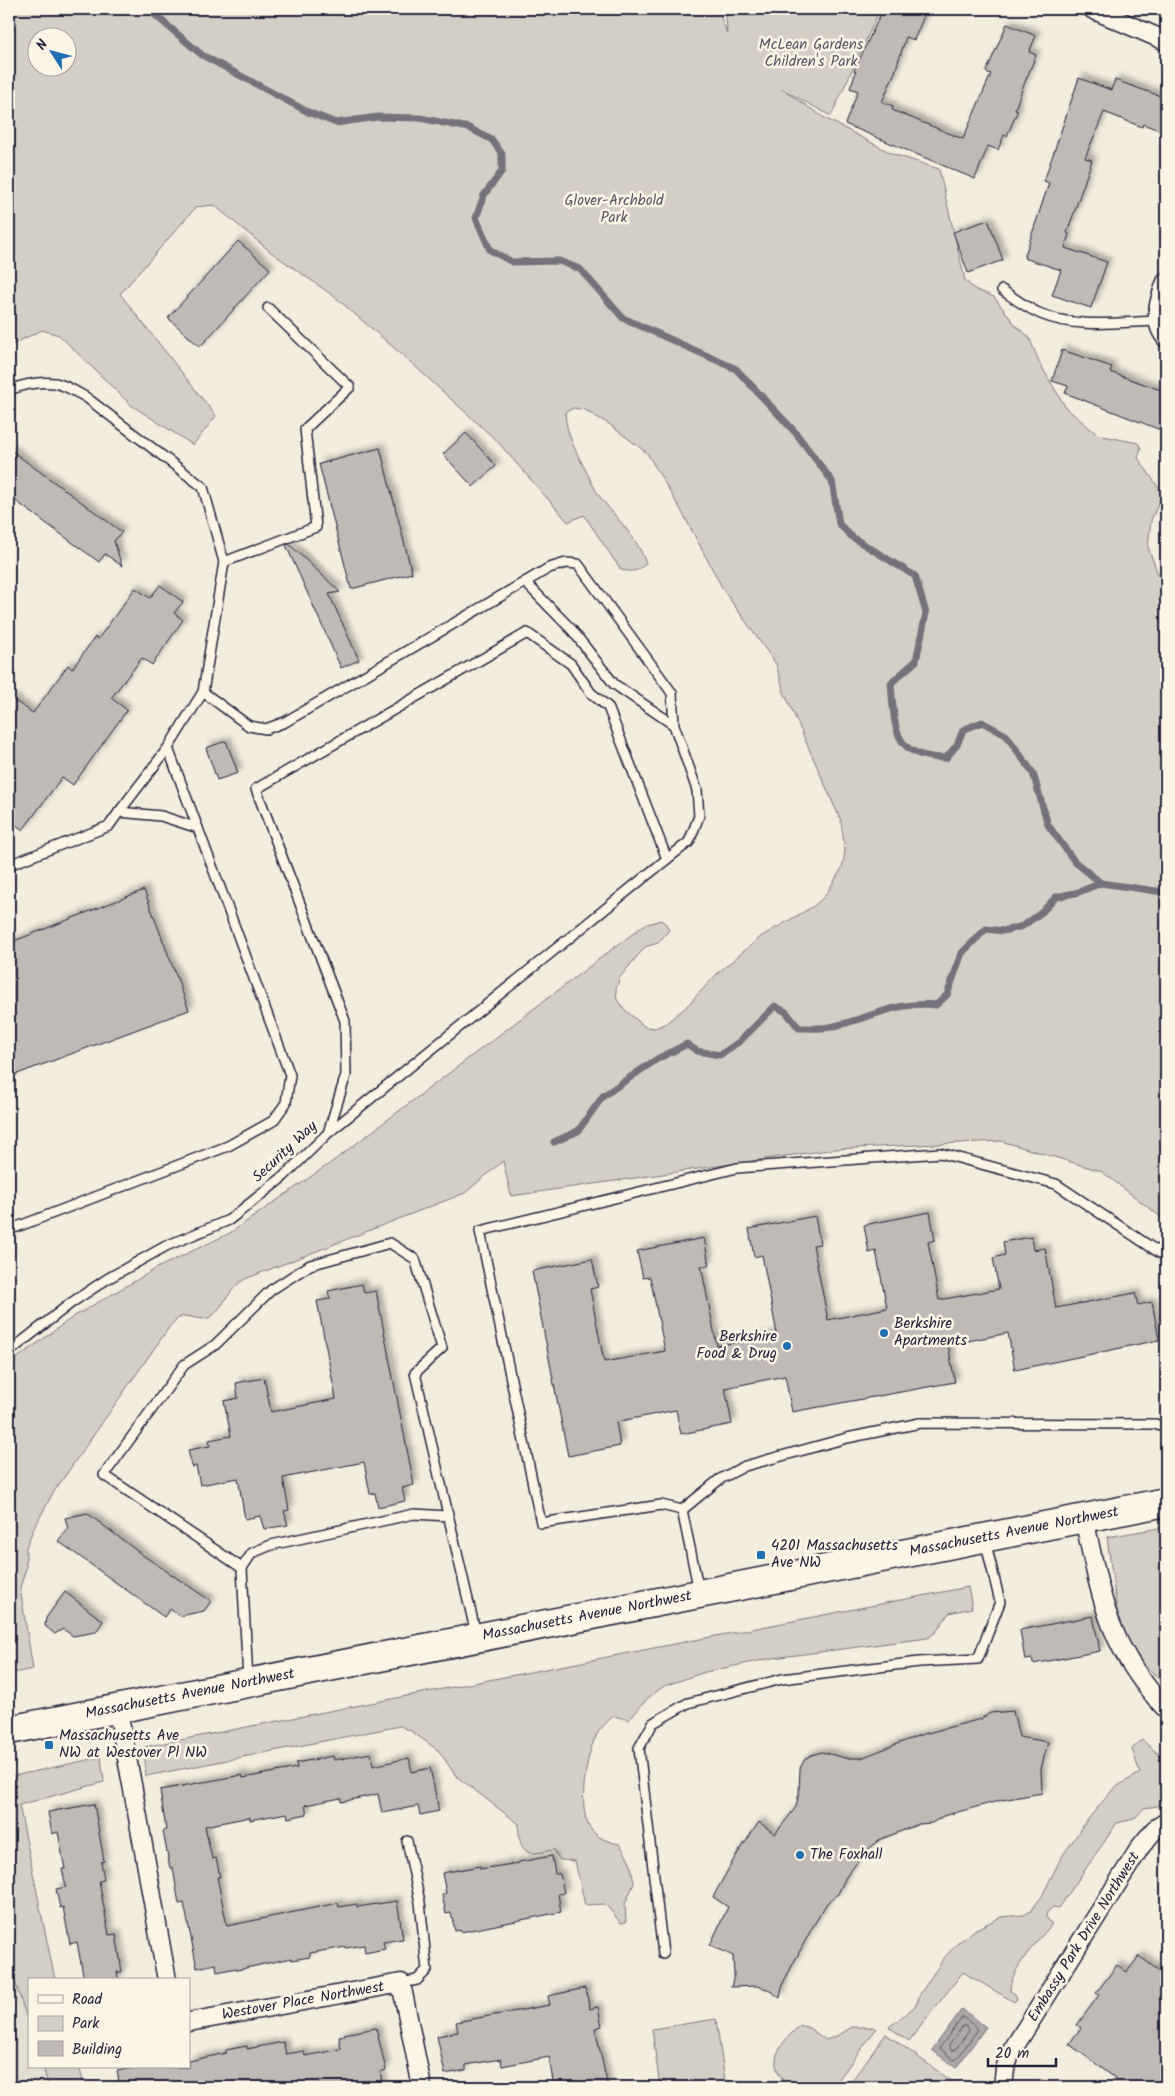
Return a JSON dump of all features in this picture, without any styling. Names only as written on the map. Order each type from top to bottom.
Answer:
[{"type":"main road","name":"Massachusetts Avenue Northwest","points":[[9,1730],[1166,1502]]},
{"type":"street","points":[[1092,9],[1166,41]]},
{"type":"street","points":[[1166,282],[1160,298],[1157,321],[1161,332],[1166,338]]},
{"type":"street","points":[[1084,1518],[1100,1590],[1117,1642],[1134,1671],[1166,1709]]},
{"type":"street","points":[[117,1708],[130,1768],[133,1798],[167,1978]]},
{"type":"street","name":"Embassy Park Drive Northwest","points":[[1003,2087],[1004,2069],[1011,2052],[1142,1846],[1155,1829],[1166,1822]]},
{"type":"street","name":"Westover Place Northwest","points":[[190,2022],[400,1983],[422,2087]]},
{"type":"lane","points":[[1002,290],[1041,314],[1064,321],[1107,323],[1157,321]]},
{"type":"lane","points":[[224,562],[316,527],[305,429],[350,387],[268,308]]},
{"type":"lane","points":[[9,390],[21,385],[56,383],[73,390],[87,398],[203,487],[224,562],[203,692],[168,748],[109,826],[9,865]]},
{"type":"lane","points":[[203,692],[249,726],[266,729],[285,722],[549,568],[566,563],[578,564],[672,693],[674,725],[698,790],[699,816],[689,842],[328,1133]]},
{"type":"lane","points":[[525,582],[572,630],[614,684],[674,725]]},
{"type":"lane","name":"Security Way","points":[[9,1352],[71,1303],[107,1279],[166,1246],[228,1220],[283,1177],[328,1133],[346,1075],[345,1021],[256,790],[527,633],[571,664],[591,693],[608,707],[667,859]]},
{"type":"lane","points":[[9,1230],[228,1146],[273,1121],[286,1103],[290,1075],[168,748]]},
{"type":"lane","points":[[119,812],[161,816],[198,828]]},
{"type":"lane","points":[[682,1510],[661,1505],[541,1523],[480,1231],[738,1168],[940,1153],[1056,1184],[1166,1257]]},
{"type":"lane","points":[[242,1568],[104,1475],[184,1364],[215,1345],[271,1290],[310,1265],[390,1243],[415,1259],[442,1348],[415,1373],[477,1637]]},
{"type":"lane","points":[[9,1342],[18,1345]]},
{"type":"lane","points":[[682,1510],[720,1478],[745,1466],[847,1438],[920,1423],[1155,1424],[1166,1428]]},
{"type":"lane","points":[[682,1510],[700,1594]]},
{"type":"lane","points":[[248,1683],[242,1568],[252,1553],[271,1545],[414,1514],[448,1516]]},
{"type":"lane","points":[[663,1954],[639,1748],[653,1723],[688,1703],[782,1679],[919,1662],[978,1659],[1000,1602],[984,1538]]},
{"type":"lane","points":[[400,1983],[417,1980],[427,1970],[420,1902],[407,1841]]},
{"type":"shaded area","points":[[9,1919],[28,1978],[28,2068],[65,2068],[73,2087],[9,2087]]},
{"type":"green space","name":"Glover-Archbold Park","points":[[9,9],[724,9],[720,14],[727,34],[726,13],[730,9],[880,9],[831,116],[782,89],[823,117],[893,154],[939,169],[965,280],[974,289],[994,297],[1016,326],[1029,337],[1040,364],[1066,408],[1098,435],[1138,443],[1141,448],[1138,458],[1163,494],[1151,520],[1148,547],[1160,579],[1166,581],[1166,1221],[1101,1171],[1001,1141],[835,1149],[511,1196],[503,1161],[465,1193],[245,1279],[231,1291],[221,1307],[212,1316],[204,1319],[187,1316],[178,1319],[170,1326],[53,1493],[33,1530],[26,1548],[26,1568],[20,1588],[33,1669],[9,1674],[9,1364],[73,1317],[159,1267],[230,1233],[332,1162],[644,925],[661,920],[669,930],[658,943],[645,947],[620,977],[616,989],[617,1000],[624,1009],[645,1027],[655,1028],[665,1024],[685,1008],[719,972],[762,936],[814,906],[825,896],[842,868],[845,852],[841,821],[784,692],[776,664],[724,591],[682,512],[647,453],[609,424],[585,410],[574,408],[565,412],[567,428],[573,444],[595,488],[600,497],[632,536],[646,563],[635,571],[621,570],[584,515],[568,522],[496,440],[407,359],[335,297],[272,253],[214,205],[196,207],[120,294],[216,416],[193,445],[131,405],[59,335],[42,330],[9,346]]},
{"type":"green space","points":[[1166,1527],[1166,1685],[1141,1662],[1119,1626],[1107,1537]]},
{"type":"green space","points":[[968,1587],[972,1608],[949,1613],[936,1632],[928,1638],[773,1658],[705,1672],[664,1686],[648,1698],[629,1720],[614,1716],[611,1718],[599,1731],[592,1745],[584,1782],[584,1808],[590,1828],[603,1839],[620,1844],[630,1862],[634,1883],[625,1904],[626,1922],[621,1923],[605,1904],[585,1905],[575,1861],[560,1860],[554,1850],[535,1853],[526,1851],[521,1845],[519,1824],[456,1776],[439,1751],[411,1731],[400,1726],[146,1776],[144,1747]]},
{"type":"green space","points":[[1142,1740],[1162,1757],[1166,1758],[1166,1801],[1158,1806],[1144,1808],[1134,1819],[1117,1823],[1059,1908],[1053,1907],[1047,1912],[1046,1917],[1052,1924],[1026,1956],[1011,1983],[1010,1991],[1015,1994],[1017,1999],[1014,2002],[963,1972],[909,2041],[889,2027],[913,2008],[944,1958],[959,1942],[976,1929],[1001,1917],[1024,1915],[1031,1911],[1042,1896],[1061,1858],[1085,1823],[1114,1788],[1140,1773],[1132,1749]]},
{"type":"green space","points":[[101,1757],[104,1782],[19,1805],[55,1978],[28,1978],[28,2022],[9,1963],[9,1777]]},
{"type":"green space","points":[[716,2019],[726,2087],[660,2087],[652,2029]]},
{"type":"green space","points":[[800,2025],[809,2028],[826,2040],[852,2027],[873,2027],[876,2029],[833,2087],[787,2087],[778,2071],[776,2059],[780,2048]]},
{"type":"green space","points":[[886,2034],[960,2087],[847,2087]]},
{"type":"green space","points":[[43,2068],[79,2068],[85,2087],[49,2087]]},
{"type":"water","points":[[962,2009],[986,2027],[956,2068],[932,2050]]},
{"type":"building","points":[[883,9],[927,9],[914,40],[906,37],[895,72],[882,102],[893,106],[892,110],[963,139],[991,74],[986,72],[1007,24],[1036,36],[1029,52],[1036,55],[1021,92],[1015,109],[1018,110],[1007,136],[1004,135],[998,150],[988,146],[975,179],[845,124],[858,91],[850,88],[856,72],[854,71]]},
{"type":"building","points":[[1079,78],[1111,90],[1115,80],[1166,98],[1166,133],[1143,124],[1142,127],[1104,112],[1085,158],[1092,160],[1067,233],[1069,234],[1065,248],[1107,262],[1091,308],[1052,295],[1061,270],[1024,258],[1049,183],[1044,181]]},
{"type":"building","points":[[988,220],[1003,260],[968,273],[953,232]]},
{"type":"building","points":[[238,241],[270,269],[200,347],[168,318]]},
{"type":"building","points":[[1062,350],[1112,367],[1110,372],[1166,392],[1166,432],[1065,393],[1068,386],[1052,381]]},
{"type":"building","points":[[466,433],[496,466],[473,487],[443,454]]},
{"type":"building","points":[[380,448],[412,573],[351,589],[319,464]]},
{"type":"building","points":[[9,449],[122,532],[114,541],[122,566],[105,554],[99,562],[9,496]]},
{"type":"building","points":[[289,544],[340,592],[329,594],[359,660],[341,668],[286,545]]},
{"type":"building","points":[[160,585],[183,602],[174,613],[183,620],[152,665],[142,658],[111,698],[127,710],[73,785],[62,777],[23,830],[9,820],[9,697],[33,713],[68,665],[72,669],[95,637],[98,639],[135,588],[150,598]]},
{"type":"building","points":[[226,741],[238,773],[217,780],[206,748]]},
{"type":"building","points":[[144,890],[189,1010],[9,1077],[9,943]]},
{"type":"building","name":"Berkshire Apartments","points":[[930,1212],[935,1240],[928,1242],[939,1300],[999,1289],[993,1258],[1005,1255],[1003,1242],[1031,1237],[1033,1250],[1045,1248],[1056,1308],[1135,1293],[1138,1305],[1152,1302],[1159,1340],[1015,1370],[1008,1333],[948,1345],[955,1382],[792,1412],[785,1376],[725,1388],[732,1424],[681,1434],[676,1410],[616,1422],[620,1446],[568,1456],[532,1271],[592,1259],[598,1287],[590,1289],[604,1362],[665,1351],[650,1277],[643,1278],[637,1251],[704,1238],[709,1265],[701,1266],[717,1346],[777,1334],[762,1255],[754,1257],[749,1229],[815,1216],[820,1244],[813,1245],[828,1320],[887,1308],[876,1251],[869,1253],[864,1225]]},
{"type":"building","points":[[362,1284],[364,1293],[376,1291],[414,1485],[402,1488],[405,1501],[378,1507],[375,1493],[370,1494],[364,1462],[283,1478],[289,1510],[284,1511],[288,1525],[264,1529],[260,1516],[245,1519],[238,1478],[200,1485],[196,1466],[192,1467],[188,1450],[210,1446],[209,1440],[231,1436],[224,1401],[238,1398],[236,1383],[264,1378],[271,1412],[336,1399],[317,1301],[330,1299],[328,1291]]},
{"type":"building","points":[[87,1513],[141,1554],[211,1601],[204,1611],[180,1616],[170,1609],[164,1617],[58,1541],[68,1528],[65,1518]]},
{"type":"building","points":[[65,1592],[103,1621],[96,1632],[73,1636],[63,1629],[55,1634],[45,1626],[46,1618]]},
{"type":"building","points":[[1093,1616],[1100,1651],[1033,1664],[1032,1659],[1025,1660],[1020,1630]]},
{"type":"building","name":"The Foxhall","points":[[1013,1711],[1019,1737],[1048,1742],[1041,1769],[1042,1793],[1002,1800],[943,1816],[932,1823],[919,1824],[879,1840],[866,1851],[846,1877],[838,1894],[827,1903],[783,1983],[780,1998],[767,1989],[757,1986],[731,1987],[734,1975],[733,1956],[710,1945],[728,1907],[713,1897],[734,1859],[759,1822],[775,1834],[796,1807],[799,1793],[800,1768],[805,1759],[822,1752],[845,1758],[861,1758],[920,1735],[981,1719],[990,1713]]},
{"type":"building","points":[[371,1753],[373,1766],[409,1758],[412,1772],[430,1768],[439,1811],[420,1815],[418,1806],[382,1813],[378,1794],[341,1802],[341,1798],[305,1805],[307,1814],[288,1818],[287,1813],[250,1820],[250,1817],[205,1826],[212,1859],[216,1858],[220,1877],[217,1877],[227,1926],[338,1903],[339,1907],[357,1904],[357,1907],[397,1901],[403,1939],[383,1942],[385,1949],[365,1953],[364,1945],[310,1953],[310,1957],[292,1960],[291,1958],[237,1970],[236,1968],[217,1972],[216,1964],[197,1968],[184,1903],[179,1904],[173,1868],[170,1868],[163,1831],[166,1830],[160,1790],[242,1775],[243,1778],[297,1768],[296,1763],[333,1756],[334,1760]]},
{"type":"building","points":[[94,1804],[104,1861],[101,1862],[104,1880],[99,1881],[109,1935],[116,1934],[122,1972],[117,1972],[118,1978],[84,1978],[77,1942],[70,1944],[63,1907],[60,1908],[56,1889],[66,1887],[62,1869],[65,1869],[58,1832],[52,1834],[48,1812]]},
{"type":"building","points":[[552,1856],[555,1874],[560,1874],[564,1893],[558,1894],[561,1912],[461,1932],[460,1930],[455,1931],[451,1913],[446,1914],[442,1895],[446,1893],[442,1873],[480,1866],[480,1869],[519,1863]]},
{"type":"building","points":[[1139,1956],[1166,1976],[1166,2073],[1155,2087],[1108,2087],[1115,2078],[1069,2044],[1081,2028],[1077,2025],[1099,1995],[1096,1993],[1117,1965],[1127,1972]]},
{"type":"building","points":[[585,1988],[590,2009],[598,2007],[602,2026],[595,2028],[608,2087],[554,2087],[549,2057],[502,2066],[501,2059],[466,2065],[466,2070],[445,2074],[437,2036],[458,2032],[456,2022],[550,2005],[548,1996]]},
{"type":"building","points":[[376,2028],[386,2070],[380,2072],[383,2087],[292,2087],[291,2083],[272,2087],[120,2087],[117,2071],[133,2068],[190,2068],[190,2061],[226,2053],[226,2050],[247,2046],[247,2049],[283,2042],[286,2054],[304,2051],[305,2056],[341,2049],[339,2037],[345,2036],[344,2034]]},
{"type":"waterway","points":[[148,9],[202,55],[308,112],[336,123],[377,117],[420,118],[469,128],[492,140],[502,154],[502,171],[484,195],[476,218],[490,250],[512,262],[559,261],[580,269],[623,318],[736,369],[795,432],[832,481],[839,524],[852,537],[915,576],[926,613],[916,661],[891,683],[896,726],[899,737],[905,746],[928,757],[946,758],[957,745],[963,730],[982,722],[1006,735],[1033,773],[1048,825],[1075,862],[1101,883],[1166,894]]},
{"type":"waterway","points":[[554,1142],[578,1131],[603,1096],[657,1059],[687,1044],[697,1051],[720,1055],[740,1041],[775,1006],[786,1012],[799,1028],[826,1028],[908,1005],[936,1005],[947,995],[962,953],[986,929],[1003,931],[1023,926],[1042,912],[1056,897],[1079,892],[1101,883]]},
{"type":"place","name":"Berkshire Apartments","points":[[884,1333]]},
{"type":"place","name":"Berkshire Food & Drug","points":[[787,1346]]},
{"type":"place","name":"4201 Massachusetts Ave NW","points":[[761,1555]]},
{"type":"place","name":"Massachusetts Ave NW at Westover Pl NW","points":[[49,1745]]},
{"type":"place","name":"The Foxhall","points":[[800,1855]]},
{"type":"park label","name":"McLean Gardens Children's Park","points":[[811,54]]}]
